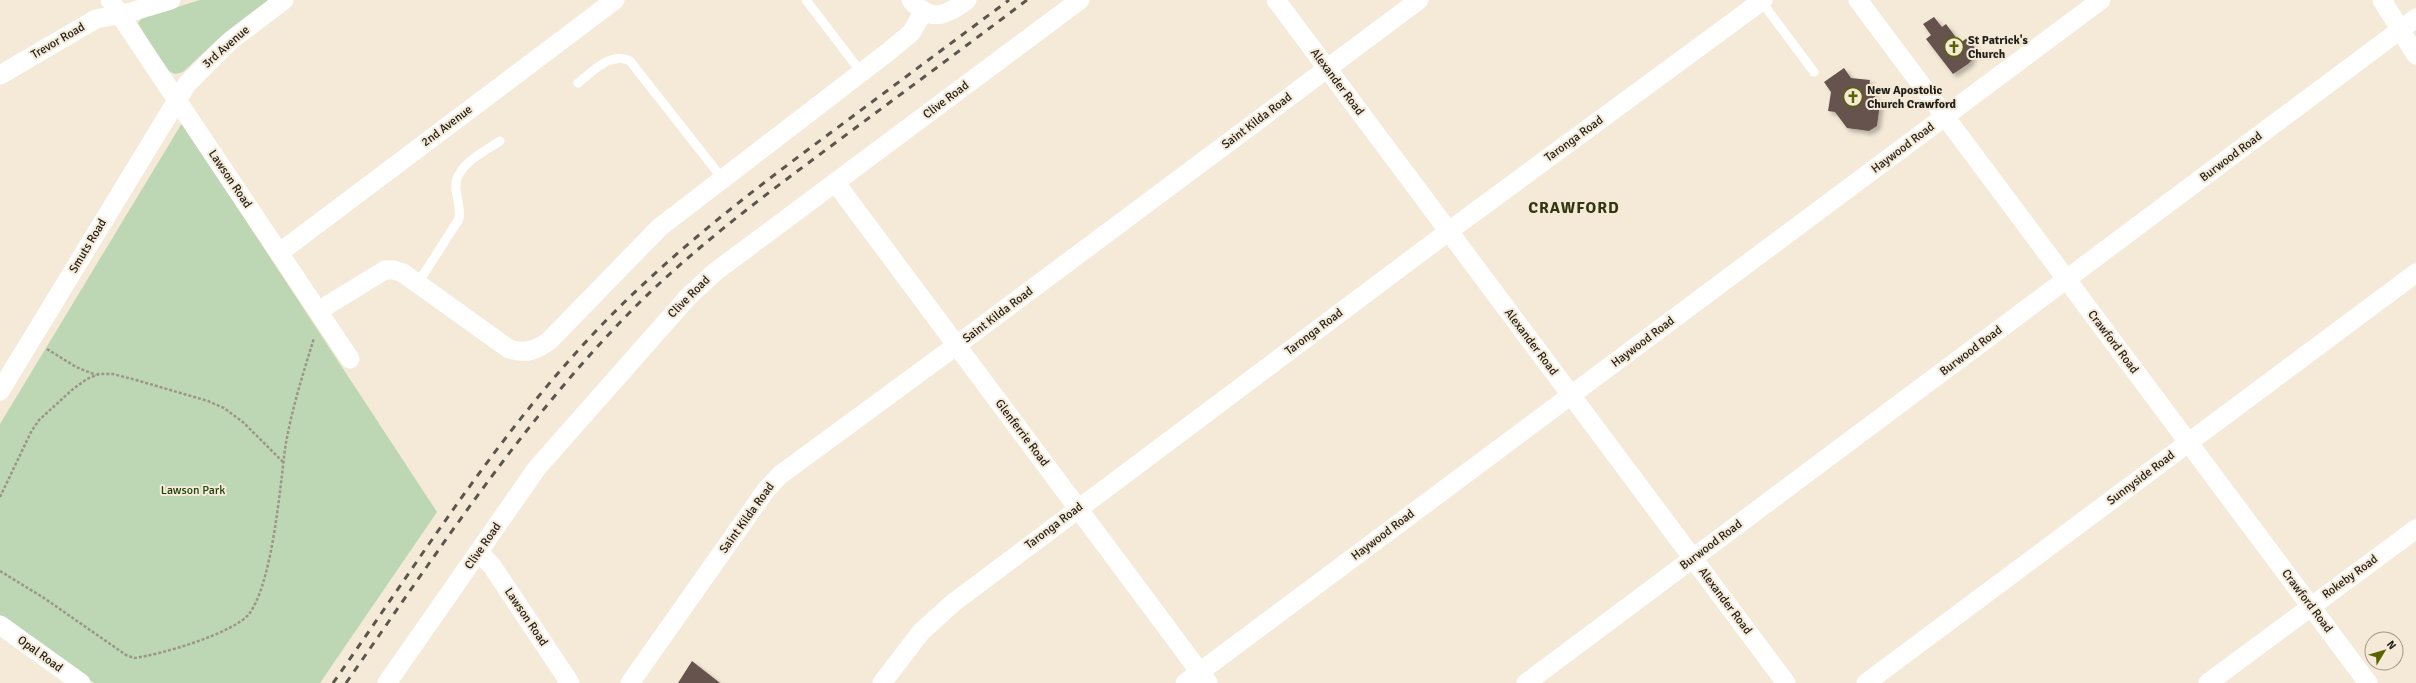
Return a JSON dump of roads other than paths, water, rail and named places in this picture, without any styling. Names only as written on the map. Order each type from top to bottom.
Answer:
[{"type":"street","points":[[114,7],[171,0]]},
{"type":"street","name":"3rd Avenue","points":[[176,100],[191,79],[230,41],[284,0]]},
{"type":"street","name":"2nd Avenue","points":[[279,253],[615,0]]},
{"type":"street","points":[[321,316],[385,270],[394,270],[418,283],[509,349],[522,353],[535,350],[549,342],[655,232],[722,178],[861,72],[910,32],[917,5],[929,14],[942,15],[953,11],[967,0]]},
{"type":"street","name":"Clive Road","points":[[387,683],[537,468],[688,297],[715,272],[1080,0]]},
{"type":"street","name":"Alexander Road","points":[[1276,0],[1786,683]]},
{"type":"street","name":"Saint Kilda Road","points":[[630,683],[772,482],[957,346],[1419,0]]},
{"type":"street","name":"Crawford Road","points":[[1858,0],[2368,683]]},
{"type":"street","name":"Haywood Road","points":[[1185,683],[1204,677],[1572,396],[2101,0]]},
{"type":"street","points":[[2382,0],[2409,24],[2416,55]]},
{"type":"street","name":"Taronga Road","points":[[882,683],[912,642],[941,612],[1449,231],[1762,1]]},
{"type":"street","name":"Trevor Road","points":[[0,75],[114,7]]},
{"type":"street","name":"Lawson Road","points":[[114,7],[350,359]]},
{"type":"street","name":"Burwood Road","points":[[1526,683],[2409,24]]},
{"type":"street","name":"Smuts Road","points":[[0,391],[176,100]]},
{"type":"street","name":"Glenferrie Road","points":[[835,182],[1204,677]]},
{"type":"street","name":"Sunnyside Road","points":[[1866,683],[2416,273]]},
{"type":"street","name":"Rokeby Road","points":[[2208,683],[2416,529]]},
{"type":"street","name":"Lawson Road","points":[[479,552],[492,566],[570,683]]},
{"type":"street","name":"Opal Road","points":[[0,625],[71,680]]},
{"type":"lane","points":[[806,0],[861,72]]},
{"type":"lane","points":[[1762,1],[1814,72]]},
{"type":"lane","points":[[578,83],[615,57],[623,57],[630,61],[722,178]]},
{"type":"lane","points":[[418,283],[459,219],[460,212],[456,188],[459,173],[467,165],[500,141]]},
{"type":"railway","points":[[333,683],[490,458],[558,373],[622,304],[680,251],[740,202],[1009,0]]},
{"type":"railway","points":[[346,683],[448,537],[518,441],[594,350],[635,307],[678,267],[745,211],[1027,0]]},
{"type":"place","name":"St Patrick's Church","points":[[1954,47]]},
{"type":"place","name":"New Apostolic Church Crawford","points":[[1853,97]]},
{"type":"district","name":"CRAWFORD","points":[[1574,208]]},
{"type":"park label","name":"Lawson Park","points":[[193,490]]}]
